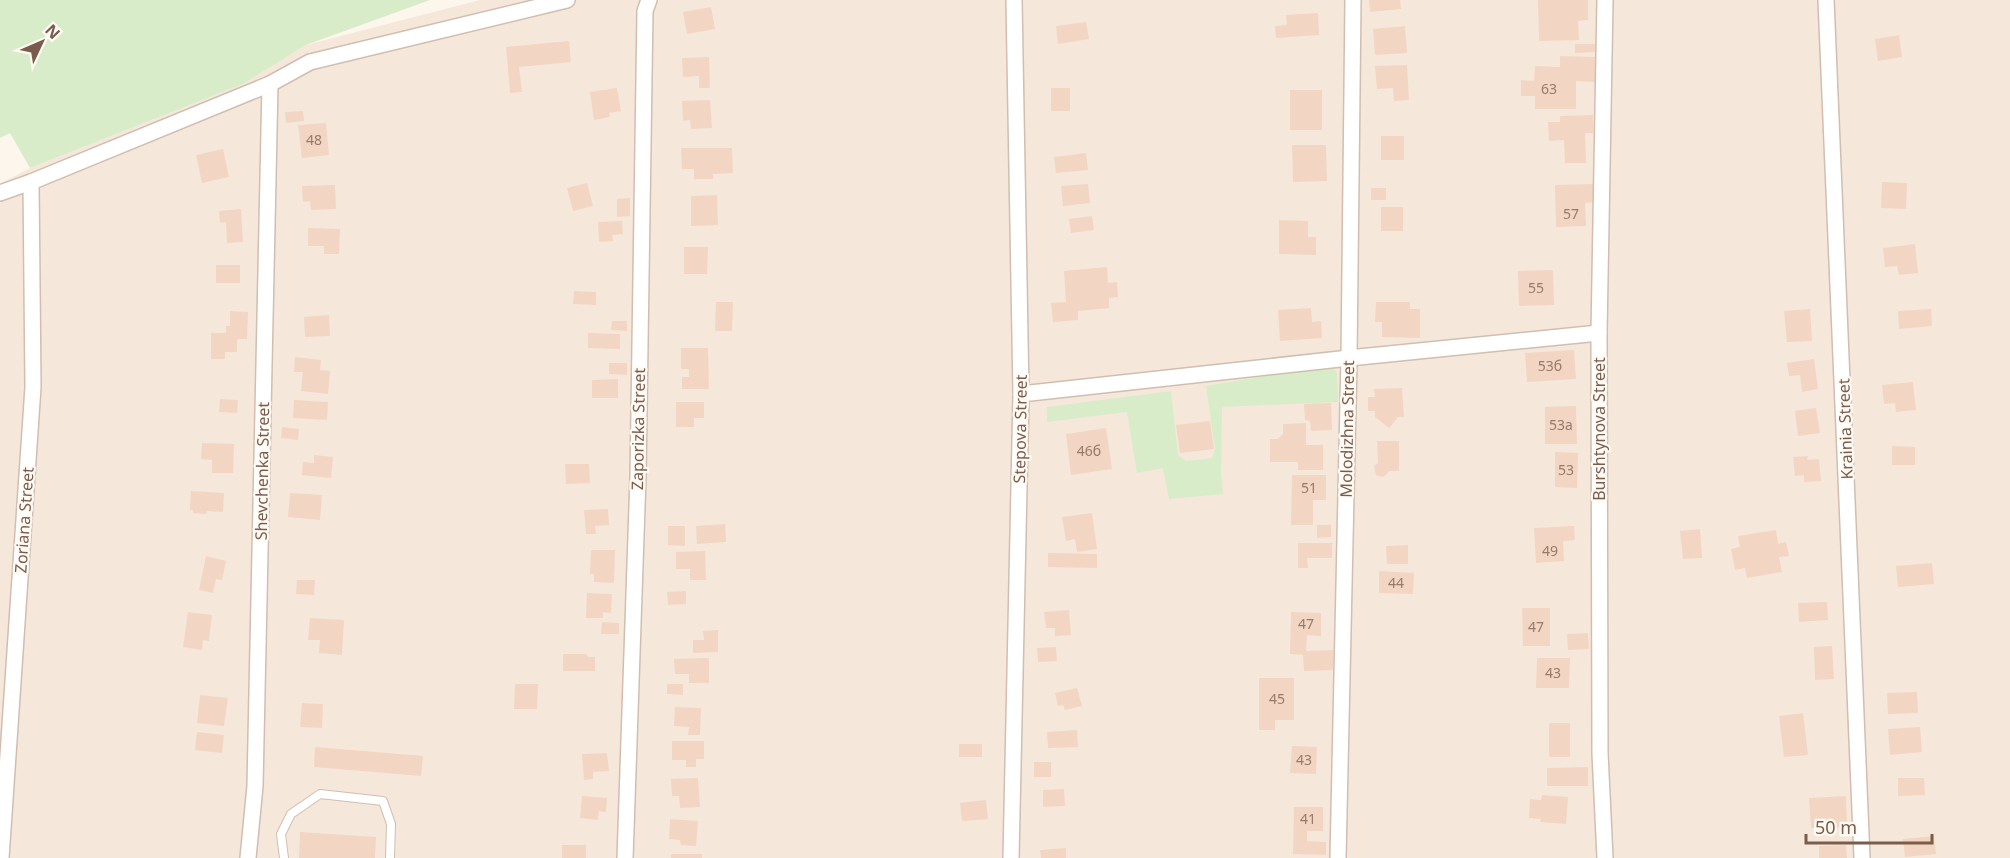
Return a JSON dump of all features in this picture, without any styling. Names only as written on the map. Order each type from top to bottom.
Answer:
[{"type":"street","points":[[0,193],[270,84],[310,62],[567,0]]},
{"type":"street","name":"Zaporizka Street","points":[[625,858],[638,465],[645,11],[649,0]]},
{"type":"street","name":"Stepova Street","points":[[1011,858],[1021,394],[1014,0]]},
{"type":"street","name":"Molodizhna Street","points":[[1338,858],[1353,0]]},
{"type":"street","name":"Burshtynova Street","points":[[1605,0],[1599,333],[1600,741],[1605,858]]},
{"type":"street","name":"Krainia Street","points":[[1827,0],[1862,858]]},
{"type":"street","name":"Shevchenka Street","points":[[248,858],[255,786],[270,84]]},
{"type":"street","name":"Zoriana Street","points":[[1,858],[33,387],[31,182]]},
{"type":"street","points":[[1021,394],[1599,333]]},
{"type":"lane","points":[[284,858],[281,834],[291,814],[320,794],[383,801],[391,824],[390,858]]},
{"type":"shaded area","points":[[480,0],[2010,0],[2010,858],[0,858],[0,184],[30,168],[243,84],[306,45]]},
{"type":"green space","points":[[0,0],[430,0],[306,45],[243,84],[30,168],[10,133],[0,138]]},
{"type":"green space","points":[[1317,367],[1331,367],[1337,372],[1338,402],[1222,407],[1223,494],[1169,499],[1163,468],[1137,473],[1127,412],[1047,422],[1047,407],[1171,391],[1178,455],[1186,461],[1212,458],[1215,449],[1206,386]]},
{"type":"building","points":[[1369,0],[1400,0],[1401,9],[1370,12]]},
{"type":"building","points":[[1538,0],[1588,0],[1588,20],[1578,21],[1579,40],[1539,41]]},
{"type":"building","points":[[711,7],[715,29],[687,34],[683,12]]},
{"type":"building","points":[[1318,13],[1319,35],[1276,38],[1275,26],[1287,25],[1286,15]]},
{"type":"building","points":[[1086,22],[1089,39],[1058,44],[1056,26]]},
{"type":"building","points":[[1405,26],[1407,53],[1375,55],[1373,29]]},
{"type":"building","points":[[1899,35],[1902,57],[1878,61],[1875,39]]},
{"type":"building","points":[[569,41],[571,62],[519,67],[522,92],[510,93],[506,47]]},
{"type":"building","points":[[1575,44],[1597,44],[1597,52],[1575,53]]},
{"type":"building","points":[[1560,56],[1596,57],[1595,82],[1576,81],[1576,109],[1535,109],[1535,96],[1521,96],[1521,80],[1534,81],[1535,66],[1560,67]]},
{"type":"building","points":[[709,57],[710,88],[699,88],[699,76],[683,77],[682,58]]},
{"type":"building","points":[[1407,65],[1409,100],[1394,101],[1393,88],[1377,89],[1375,66]]},
{"type":"building","points":[[617,88],[621,111],[609,113],[610,117],[594,120],[590,92]]},
{"type":"building","points":[[1051,88],[1070,88],[1070,111],[1051,111]]},
{"type":"building","points":[[1290,90],[1322,90],[1322,130],[1290,130]]},
{"type":"building","points":[[710,100],[712,128],[691,129],[690,120],[683,121],[682,101]]},
{"type":"building","points":[[303,111],[304,121],[286,123],[285,112]]},
{"type":"building","points":[[1593,115],[1593,133],[1585,133],[1586,163],[1565,163],[1564,140],[1549,141],[1548,122],[1560,122],[1560,116]]},
{"type":"building","points":[[326,123],[329,155],[302,158],[298,125]]},
{"type":"building","points":[[1381,136],[1404,136],[1404,160],[1381,160]]},
{"type":"building","points":[[1292,145],[1326,145],[1327,181],[1293,182]]},
{"type":"building","points":[[681,148],[732,148],[733,173],[713,174],[713,179],[694,179],[694,169],[682,169]]},
{"type":"building","points":[[223,149],[229,177],[202,183],[196,155]]},
{"type":"building","points":[[1086,153],[1088,170],[1056,173],[1054,157]]},
{"type":"building","points":[[1882,182],[1907,183],[1906,209],[1881,208]]},
{"type":"building","points":[[587,183],[593,206],[573,211],[567,188]]},
{"type":"building","points":[[1088,184],[1090,203],[1063,206],[1061,186]]},
{"type":"building","points":[[1593,184],[1594,202],[1585,203],[1586,226],[1556,227],[1555,185]]},
{"type":"building","points":[[335,185],[336,209],[311,210],[310,201],[303,202],[302,186]]},
{"type":"building","points":[[1371,188],[1386,188],[1386,200],[1371,200]]},
{"type":"building","points":[[717,195],[718,225],[691,226],[691,196]]},
{"type":"building","points":[[630,198],[630,216],[617,217],[617,199]]},
{"type":"building","points":[[1381,207],[1403,207],[1403,231],[1381,231]]},
{"type":"building","points":[[241,209],[243,242],[227,243],[226,222],[220,223],[219,211]]},
{"type":"building","points":[[1092,216],[1094,230],[1071,233],[1069,219]]},
{"type":"building","points":[[1279,220],[1308,221],[1308,237],[1316,237],[1316,255],[1279,254]]},
{"type":"building","points":[[622,221],[623,234],[612,235],[613,241],[599,242],[598,222]]},
{"type":"building","points":[[308,228],[340,229],[339,254],[324,254],[324,246],[308,246]]},
{"type":"building","points":[[1915,244],[1918,273],[1899,275],[1897,266],[1885,267],[1883,248]]},
{"type":"building","points":[[684,247],[708,247],[707,274],[684,274]]},
{"type":"building","points":[[216,265],[240,265],[240,283],[216,283]]},
{"type":"building","points":[[1107,267],[1108,283],[1117,282],[1118,297],[1109,298],[1109,308],[1078,311],[1078,320],[1053,322],[1051,303],[1066,302],[1064,271]]},
{"type":"building","points":[[1553,270],[1554,305],[1519,306],[1518,271]]},
{"type":"building","points":[[574,291],[596,292],[596,305],[573,304]]},
{"type":"building","points":[[716,302],[733,302],[732,331],[715,331]]},
{"type":"building","points":[[1376,302],[1410,302],[1410,309],[1420,309],[1420,338],[1382,337],[1382,322],[1375,322]]},
{"type":"building","points":[[1311,308],[1312,322],[1321,321],[1322,338],[1280,341],[1278,310]]},
{"type":"building","points":[[1810,309],[1812,341],[1787,342],[1784,311]]},
{"type":"building","points":[[1931,309],[1932,326],[1899,329],[1898,311]]},
{"type":"building","points":[[230,311],[248,312],[247,339],[237,339],[237,352],[225,352],[225,359],[211,359],[211,333],[226,333],[226,326],[230,326]]},
{"type":"building","points":[[329,315],[330,336],[305,337],[304,317]]},
{"type":"building","points":[[612,321],[627,321],[627,331],[611,330]]},
{"type":"building","points":[[588,333],[620,334],[620,349],[588,348]]},
{"type":"building","points":[[681,348],[708,348],[709,389],[682,389],[682,377],[689,377],[689,369],[681,369]]},
{"type":"building","points":[[1574,350],[1576,379],[1527,382],[1525,353]]},
{"type":"building","points":[[295,357],[321,360],[320,370],[330,371],[328,394],[301,391],[303,372],[294,372]]},
{"type":"building","points":[[1814,359],[1818,389],[1802,392],[1800,375],[1789,376],[1787,363]]},
{"type":"building","points":[[609,363],[627,363],[627,375],[609,374]]},
{"type":"building","points":[[618,379],[618,398],[592,398],[592,380]]},
{"type":"building","points":[[1913,382],[1916,410],[1896,412],[1895,403],[1884,404],[1882,385]]},
{"type":"building","points":[[1402,388],[1404,417],[1398,417],[1389,428],[1375,417],[1375,411],[1368,411],[1368,397],[1375,397],[1374,389]]},
{"type":"building","points":[[220,399],[238,400],[237,413],[219,412]]},
{"type":"building","points":[[294,400],[328,402],[327,420],[293,418]]},
{"type":"building","points":[[676,402],[704,402],[704,418],[694,418],[694,427],[676,427]]},
{"type":"building","points":[[1331,403],[1332,430],[1311,431],[1310,421],[1305,420],[1304,404]]},
{"type":"building","points":[[1576,406],[1577,444],[1545,444],[1545,407]]},
{"type":"building","points":[[1816,408],[1820,433],[1798,436],[1795,411]]},
{"type":"building","points":[[1210,421],[1214,449],[1180,453],[1176,425]]},
{"type":"building","points":[[1306,423],[1306,445],[1323,445],[1323,470],[1298,470],[1298,462],[1270,462],[1270,439],[1278,439],[1283,434],[1283,424]]},
{"type":"building","points":[[282,427],[299,429],[298,440],[281,438]]},
{"type":"building","points":[[1106,428],[1112,469],[1071,475],[1066,434]]},
{"type":"building","points":[[1377,441],[1399,441],[1399,471],[1389,471],[1382,477],[1376,475],[1374,466],[1378,463]]},
{"type":"building","points":[[202,443],[234,444],[233,473],[212,473],[212,460],[201,459]]},
{"type":"building","points":[[1892,446],[1915,447],[1915,465],[1892,465]]},
{"type":"building","points":[[1555,452],[1578,453],[1577,488],[1555,487]]},
{"type":"building","points":[[314,455],[333,457],[331,478],[302,475],[303,462],[314,463]]},
{"type":"building","points":[[1808,456],[1807,460],[1819,459],[1821,481],[1804,482],[1804,475],[1795,476],[1793,457]]},
{"type":"building","points":[[565,464],[589,464],[590,483],[566,484]]},
{"type":"building","points":[[1292,475],[1326,475],[1326,500],[1313,500],[1313,525],[1291,525]]},
{"type":"building","points":[[191,491],[224,493],[223,512],[193,513],[193,510],[190,510]]},
{"type":"building","points":[[290,493],[322,495],[320,520],[288,517]]},
{"type":"building","points":[[608,509],[609,525],[595,526],[596,534],[586,534],[584,510]]},
{"type":"building","points":[[1092,513],[1097,549],[1077,552],[1075,539],[1066,541],[1062,517]]},
{"type":"building","points":[[725,524],[726,542],[697,544],[696,526]]},
{"type":"building","points":[[1317,525],[1331,525],[1331,537],[1317,538]]},
{"type":"building","points":[[668,526],[685,526],[685,546],[668,545]]},
{"type":"building","points":[[1574,526],[1575,540],[1563,541],[1564,561],[1536,563],[1534,528]]},
{"type":"building","points":[[1700,529],[1702,558],[1683,559],[1680,531]]},
{"type":"building","points":[[1776,530],[1778,544],[1786,542],[1789,556],[1779,557],[1782,572],[1747,578],[1745,568],[1735,570],[1731,549],[1740,547],[1738,536]]},
{"type":"building","points":[[1298,543],[1332,543],[1332,558],[1307,558],[1308,568],[1298,568]]},
{"type":"building","points":[[1408,545],[1408,564],[1387,564],[1386,546]]},
{"type":"building","points":[[591,550],[615,550],[614,583],[594,582],[594,574],[590,574]]},
{"type":"building","points":[[705,551],[706,580],[690,580],[690,569],[676,569],[676,552]]},
{"type":"building","points":[[1048,553],[1097,554],[1097,568],[1048,567]]},
{"type":"building","points":[[206,556],[226,561],[222,580],[216,579],[213,593],[199,590]]},
{"type":"building","points":[[1932,563],[1934,584],[1898,587],[1896,566]]},
{"type":"building","points":[[1379,571],[1414,573],[1413,594],[1379,593]]},
{"type":"building","points":[[297,580],[315,580],[314,595],[296,594]]},
{"type":"building","points":[[686,591],[686,604],[668,605],[667,592]]},
{"type":"building","points":[[587,593],[612,594],[611,613],[603,612],[603,618],[586,618]]},
{"type":"building","points":[[1827,602],[1828,620],[1799,622],[1798,603]]},
{"type":"building","points":[[1522,608],[1550,608],[1550,646],[1523,646]]},
{"type":"building","points":[[1069,610],[1071,635],[1055,636],[1055,628],[1046,628],[1044,612]]},
{"type":"building","points":[[188,612],[212,615],[209,641],[203,640],[202,650],[183,647]]},
{"type":"building","points":[[1291,612],[1321,613],[1321,636],[1307,635],[1306,651],[1333,650],[1333,670],[1304,671],[1303,655],[1290,654]]},
{"type":"building","points":[[310,618],[344,620],[342,655],[319,653],[320,640],[308,640]]},
{"type":"building","points":[[602,622],[619,623],[619,634],[601,634]]},
{"type":"building","points":[[718,630],[718,652],[693,653],[693,640],[704,640],[703,631]]},
{"type":"building","points":[[1588,633],[1589,649],[1568,650],[1567,634]]},
{"type":"building","points":[[1832,646],[1834,679],[1815,680],[1814,647]]},
{"type":"building","points":[[1056,647],[1057,661],[1038,662],[1037,648]]},
{"type":"building","points":[[563,654],[586,654],[588,657],[595,657],[595,671],[563,671]]},
{"type":"building","points":[[709,658],[709,683],[689,683],[689,674],[675,674],[674,659]]},
{"type":"building","points":[[1537,658],[1570,658],[1569,688],[1536,688]]},
{"type":"building","points":[[1259,678],[1294,678],[1294,720],[1275,720],[1275,730],[1259,730]]},
{"type":"building","points":[[515,684],[538,684],[537,709],[514,709]]},
{"type":"building","points":[[667,684],[683,684],[683,695],[667,694]]},
{"type":"building","points":[[1077,688],[1082,706],[1065,710],[1063,705],[1058,706],[1055,693]]},
{"type":"building","points":[[1917,692],[1918,713],[1888,714],[1887,693]]},
{"type":"building","points":[[200,695],[228,698],[224,726],[197,723]]},
{"type":"building","points":[[302,703],[323,704],[322,728],[300,727]]},
{"type":"building","points":[[675,707],[701,708],[700,735],[688,735],[689,727],[674,726]]},
{"type":"building","points":[[1803,713],[1808,755],[1784,757],[1779,716]]},
{"type":"building","points":[[1549,723],[1570,723],[1570,757],[1549,757]]},
{"type":"building","points":[[1920,727],[1922,752],[1890,755],[1888,729]]},
{"type":"building","points":[[1077,730],[1078,747],[1048,748],[1047,732]]},
{"type":"building","points":[[197,732],[224,735],[222,753],[195,750]]},
{"type":"building","points":[[672,741],[704,741],[704,759],[696,759],[696,767],[686,767],[686,760],[672,760]]},
{"type":"building","points":[[959,744],[982,744],[982,757],[959,757]]},
{"type":"building","points":[[1292,746],[1317,747],[1316,774],[1290,773]]},
{"type":"building","points":[[315,747],[423,756],[421,776],[314,767]]},
{"type":"building","points":[[607,753],[609,771],[593,772],[593,779],[584,780],[582,754]]},
{"type":"building","points":[[1034,762],[1051,762],[1051,777],[1034,777]]},
{"type":"building","points":[[1588,767],[1588,786],[1547,786],[1547,768]]},
{"type":"building","points":[[698,778],[700,807],[680,808],[679,796],[672,796],[671,779]]},
{"type":"building","points":[[1898,778],[1924,778],[1925,795],[1898,796]]},
{"type":"building","points":[[1064,789],[1065,806],[1043,807],[1043,790]]},
{"type":"building","points":[[1542,795],[1568,797],[1566,824],[1540,822],[1541,819],[1529,818],[1530,799],[1541,800]]},
{"type":"building","points":[[582,796],[607,798],[606,812],[599,811],[598,820],[580,818]]},
{"type":"building","points":[[1846,796],[1847,827],[1811,828],[1809,798]]},
{"type":"building","points":[[986,800],[988,819],[962,821],[960,803]]},
{"type":"building","points":[[1294,807],[1323,807],[1323,831],[1307,831],[1307,841],[1326,842],[1326,855],[1293,854]]},
{"type":"building","points":[[670,819],[698,821],[696,846],[681,845],[680,840],[669,839]]},
{"type":"building","points":[[300,832],[376,837],[375,858],[299,858]]},
{"type":"building","points":[[1934,836],[1936,854],[1905,857],[1903,839]]},
{"type":"building","points":[[562,845],[586,845],[586,858],[562,858]]},
{"type":"building","points":[[1846,845],[1847,858],[1819,858],[1819,846]]},
{"type":"building","points":[[1066,848],[1066,858],[1041,858],[1040,850]]},
{"type":"building","points":[[671,854],[702,854],[702,858],[671,858]]}]
